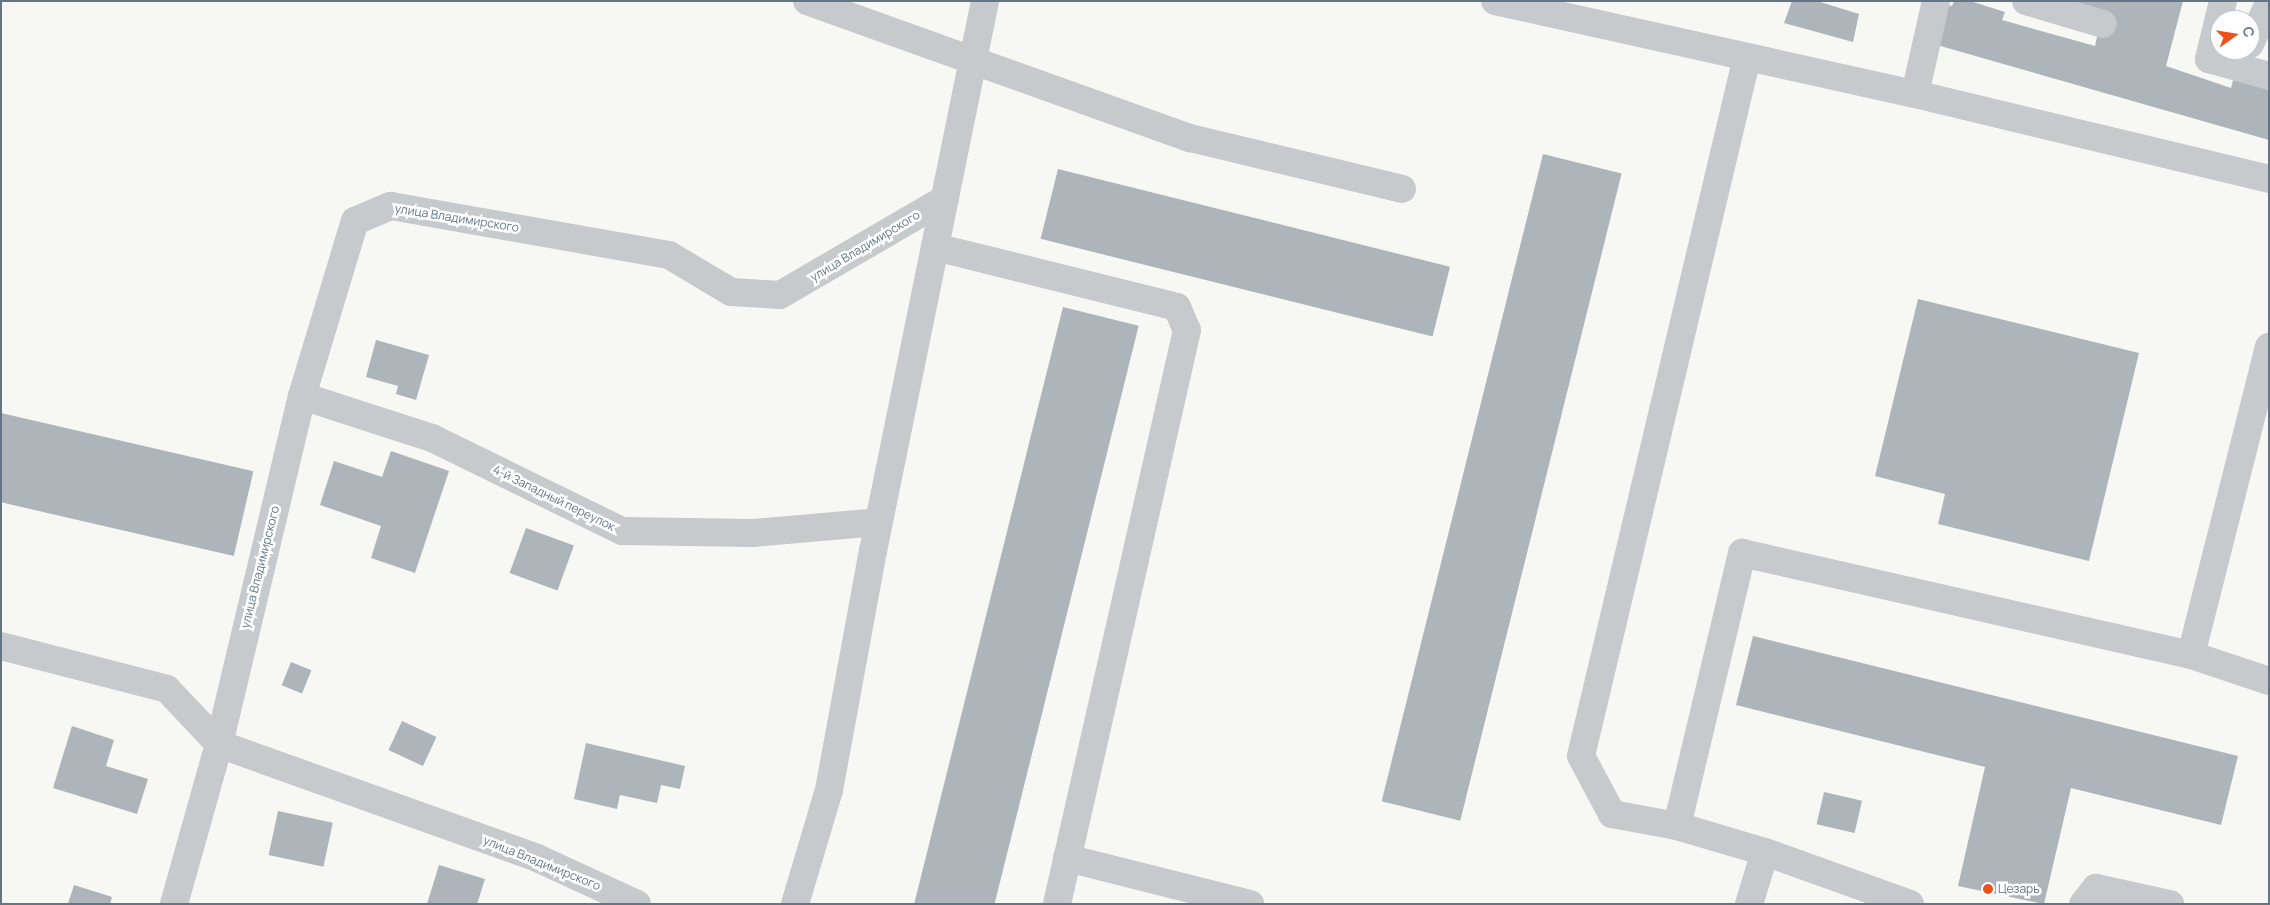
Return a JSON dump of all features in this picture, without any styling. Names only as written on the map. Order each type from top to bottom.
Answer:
[{"type":"street","points":[[807,1],[973,60],[1044,89],[1190,138],[1402,189]]},
{"type":"street","points":[[795,904],[829,790],[878,522],[985,1]]},
{"type":"street","points":[[1495,1],[1915,94],[2269,179]]},
{"type":"street","points":[[1915,94],[1936,1]]},
{"type":"street","points":[[2026,1],[2103,24]]},
{"type":"street","points":[[2260,23],[2269,3]]},
{"type":"street","points":[[1747,57],[1581,756],[1612,814],[1677,826],[1765,852],[1910,904]]},
{"type":"street","points":[[2253,60],[2269,76]]},
{"type":"street","name":"улица Владимирского","points":[[174,904],[219,744],[302,396],[354,221],[391,206],[669,255],[731,292],[780,295],[944,199]]},
{"type":"street","points":[[935,247],[1177,307],[1187,330],[1057,904]]},
{"type":"street","points":[[2191,656],[2269,347]]},
{"type":"street","name":"4-й Западный переулок","points":[[302,396],[432,438],[622,531],[753,533],[878,522]]},
{"type":"street","points":[[1677,826],[1742,553],[2191,656],[2269,681]]},
{"type":"street","name":"улица Владимирского","points":[[1,646],[167,689],[219,744],[537,858],[637,904]]},
{"type":"street","points":[[1748,904],[1765,852]]},
{"type":"street","points":[[1067,858],[1250,904]]},
{"type":"street","points":[[2083,904],[2096,888],[2170,904]]},
{"type":"building","points":[[1792,1],[1817,1],[1859,14],[1853,42],[1784,23]]},
{"type":"building","points":[[1954,1],[1970,1],[2005,12],[2002,20],[2095,46],[2103,11],[2073,1],[2183,1],[2166,66],[2231,88],[2233,80],[2269,88],[2269,140],[1930,43],[1937,2],[1952,6]]},
{"type":"building","points":[[1543,154],[1622,174],[1460,821],[1382,801]]},
{"type":"building","points":[[1058,169],[1450,267],[1433,337],[1041,239]]},
{"type":"building","points":[[1918,299],[2139,353],[2089,561],[1938,524],[1945,494],[1875,476]]},
{"type":"building","points":[[1063,307],[1139,326],[995,904],[914,903]]},
{"type":"building","points":[[376,340],[429,355],[416,400],[396,394],[398,386],[366,377]]},
{"type":"building","points":[[1,413],[253,471],[234,556],[1,502]]},
{"type":"building","points":[[391,451],[449,471],[415,573],[371,558],[381,526],[320,505],[334,461],[382,477]]},
{"type":"building","points":[[526,528],[574,545],[558,591],[510,573]]},
{"type":"building","points":[[1753,636],[2238,756],[2221,825],[2071,788],[2044,904],[1958,886],[1985,767],[1736,705]]},
{"type":"building","points":[[291,662],[311,670],[302,693],[282,685]]},
{"type":"building","points":[[402,721],[436,737],[423,766],[388,750]]},
{"type":"building","points":[[72,726],[114,740],[106,766],[148,779],[137,814],[53,788]]},
{"type":"building","points":[[586,743],[685,766],[680,789],[661,785],[657,803],[620,795],[617,809],[574,799]]},
{"type":"building","points":[[1824,792],[1862,801],[1855,833],[1817,824]]},
{"type":"building","points":[[278,811],[333,823],[323,867],[269,855]]},
{"type":"building","points":[[439,865],[485,879],[477,904],[427,904]]},
{"type":"building","points":[[74,885],[112,897],[110,904],[68,904]]},
{"type":"place","name":"Цезарь","points":[[1988,889]]}]
